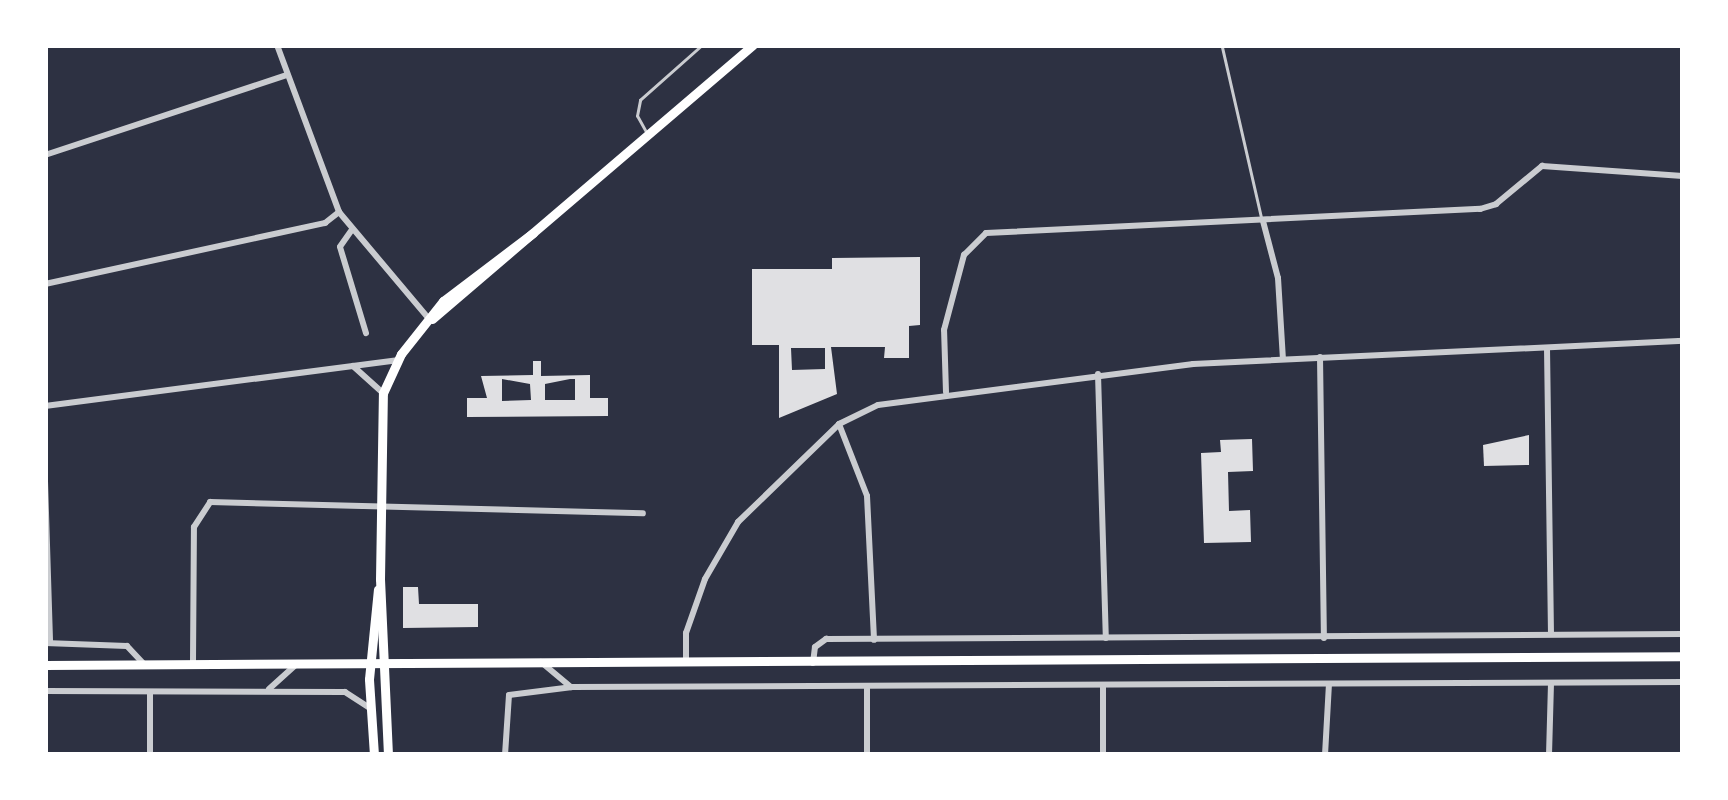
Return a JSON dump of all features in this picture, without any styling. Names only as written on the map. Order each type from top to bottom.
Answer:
[{"type":"main road","points":[[388,755],[380,506],[383,393],[396,360],[448,296],[533,233],[752,45]]},
{"type":"main road","points":[[374,755],[370,662],[380,578]]},
{"type":"main road","points":[[45,665],[1683,656]]},
{"type":"street","points":[[276,45],[340,212],[351,231],[430,320]]},
{"type":"street","points":[[45,156],[287,75]]},
{"type":"street","points":[[946,392],[944,330],[964,255],[978,236],[1486,208],[1542,166],[1683,176]]},
{"type":"street","points":[[45,284],[325,223],[340,212]]},
{"type":"street","points":[[1263,221],[1278,278],[1283,359]]},
{"type":"street","points":[[351,231],[340,247],[366,333]]},
{"type":"street","points":[[686,661],[686,633],[705,579],[738,522],[839,424],[878,405],[946,392],[1098,374],[1283,359],[1683,341]]},
{"type":"street","points":[[1548,348],[1551,634]]},
{"type":"street","points":[[1320,357],[1324,638]]},
{"type":"street","points":[[45,406],[396,360]]},
{"type":"street","points":[[352,366],[383,393]]},
{"type":"street","points":[[1098,374],[1106,638]]},
{"type":"street","points":[[839,424],[867,496],[874,640]]},
{"type":"street","points":[[45,480],[48,643],[127,646],[144,664]]},
{"type":"street","points":[[192,662],[194,527],[202,508],[220,500],[643,512]]},
{"type":"street","points":[[812,662],[815,647],[826,639],[1683,634]]},
{"type":"street","points":[[268,690],[300,662]]},
{"type":"street","points":[[541,662],[572,688]]},
{"type":"street","points":[[1549,755],[1551,682]]},
{"type":"street","points":[[505,755],[509,695],[572,688],[867,690],[1683,682]]},
{"type":"street","points":[[1325,755],[1328,684]]},
{"type":"street","points":[[1102,687],[1103,755]]},
{"type":"street","points":[[867,690],[867,755]]},
{"type":"street","points":[[45,691],[345,692],[370,708]]},
{"type":"street","points":[[150,692],[150,755]]},
{"type":"lane","points":[[648,135],[637,116],[640,100],[702,45]]},
{"type":"lane","points":[[1222,45],[1263,221]]},
{"type":"building","points":[[920,257],[920,325],[909,326],[909,358],[884,358],[885,347],[831,347],[837,394],[779,418],[779,345],[752,345],[752,269],[832,269],[832,258]],"holes":[[[791,348],[825,348],[825,369],[792,370]]]},
{"type":"building","points":[[533,361],[541,361],[541,376],[590,375],[590,398],[608,398],[608,416],[467,417],[467,398],[487,398],[481,376],[533,375]],"holes":[[[502,379],[530,384],[531,400],[502,401]],[[575,379],[575,400],[545,400],[545,384]]]},
{"type":"building","points":[[1529,435],[1529,465],[1484,466],[1483,445]]},
{"type":"building","points":[[1252,439],[1253,471],[1228,472],[1229,511],[1250,510],[1251,542],[1204,543],[1201,453],[1221,452],[1220,440]]},
{"type":"building","points":[[403,587],[418,587],[419,604],[478,604],[478,627],[403,628]]}]
